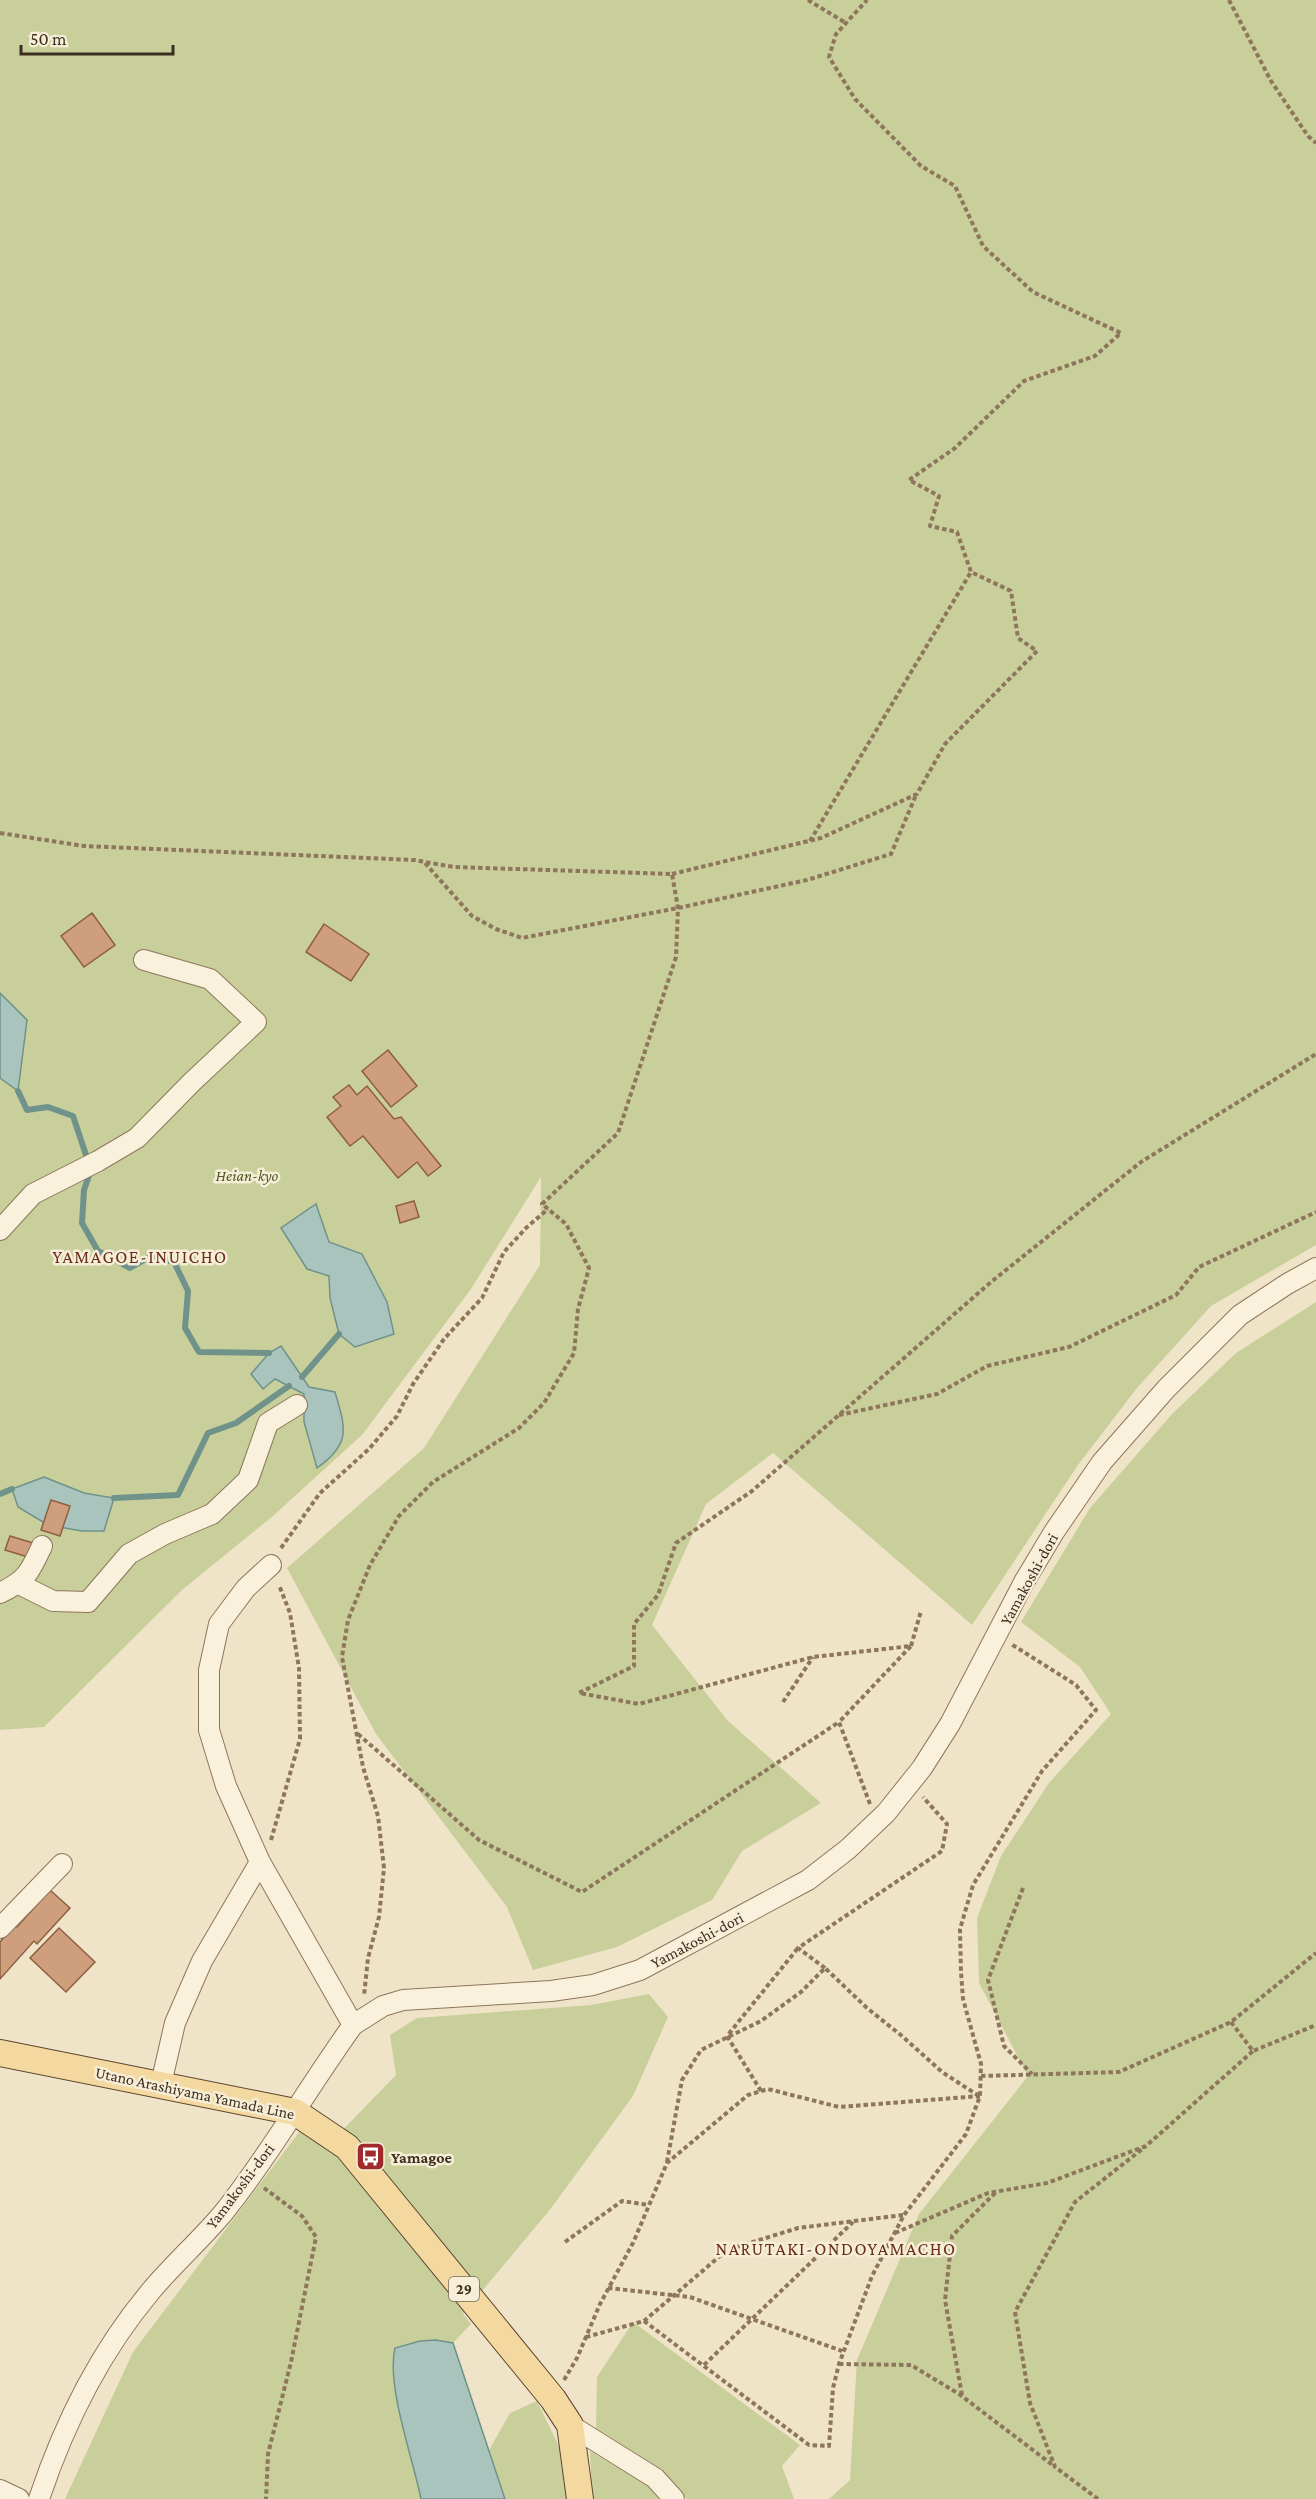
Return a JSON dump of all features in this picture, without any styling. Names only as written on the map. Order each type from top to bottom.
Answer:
[{"type":"main road","name":"Utano Arashiyama Yamada Line","points":[[0,2053],[295,2112],[347,2147],[553,2399],[570,2425],[580,2499]]},
{"type":"street","points":[[0,1230],[33,1194],[137,1138],[256,1022],[210,979],[144,960]]},
{"type":"street","name":"Yamakoshi-dori","points":[[39,2499],[67,2424],[112,2343],[149,2293],[223,2212],[250,2177],[359,2020],[382,2006],[403,2000],[551,1991],[593,1985],[640,1970],[808,1880],[848,1849],[877,1822],[910,1783],[950,1724],[1024,1582],[1102,1462],[1166,1389],[1240,1315],[1316,1268]]},
{"type":"street","points":[[19,1584],[52,1601],[88,1602],[129,1554],[165,1534],[212,1514],[248,1480],[268,1424],[297,1406]]},
{"type":"street","points":[[0,1593],[19,1584],[31,1570],[42,1546]]},
{"type":"street","points":[[271,1564],[246,1588],[219,1624],[209,1670],[209,1730],[226,1786],[260,1863],[359,2020]]},
{"type":"street","points":[[161,2084],[175,2024],[198,1971],[260,1863]]},
{"type":"street","points":[[0,1928],[62,1864]]},
{"type":"street","points":[[570,2425],[655,2478],[674,2499]]},
{"type":"street","points":[[0,2490],[19,2499]]},
{"type":"path","points":[[808,0],[846,23]]},
{"type":"path","points":[[424,862],[472,916],[496,929],[522,938],[807,880],[891,854],[917,794],[945,744],[1036,651],[1018,638],[1011,591],[971,572],[957,532],[930,526],[939,496],[909,480],[955,448],[1024,381],[1095,356],[1121,333],[1033,292],[983,246],[955,186],[921,166],[855,99],[829,57],[836,34],[867,0]]},
{"type":"path","points":[[1229,0],[1270,81],[1308,136],[1316,143]]},
{"type":"path","points":[[810,841],[971,572]]},
{"type":"path","points":[[0,833],[84,846],[424,862],[454,867],[672,874],[821,838],[917,794]]},
{"type":"path","points":[[359,2020],[368,1958],[379,1917],[384,1868],[378,1816],[363,1767],[342,1657],[348,1620],[370,1565],[399,1516],[433,1482],[519,1428],[544,1403],[574,1353],[578,1309],[589,1268],[566,1224],[542,1204],[618,1133],[675,957],[678,908],[672,874]]},
{"type":"path","points":[[911,1646],[813,1657],[639,1704],[579,1693],[634,1666],[634,1624],[658,1594],[676,1543],[752,1491],[991,1282],[1142,1162],[1316,1054]]},
{"type":"path","points":[[260,1863],[271,1840],[300,1739],[299,1668],[290,1613],[271,1564],[292,1530],[320,1493],[369,1449],[397,1416],[413,1384],[444,1340],[482,1298],[504,1252],[526,1227],[548,1209]]},
{"type":"path","points":[[838,1415],[937,1394],[987,1366],[1069,1347],[1176,1295],[1199,1267],[1316,1212]]},
{"type":"path","points":[[357,1733],[479,1840],[582,1892],[839,1722],[911,1646],[921,1611]]},
{"type":"path","points":[[644,2321],[809,2445],[830,2446],[833,2388],[842,2351],[872,2276],[904,2215],[966,2134],[980,2096],[981,2064],[963,1999],[961,1972],[960,1929],[973,1885],[1042,1771],[1096,1710],[1076,1685],[998,1635]]},
{"type":"path","points":[[783,1702],[813,1657]]},
{"type":"path","points":[[839,1722],[877,1822]]},
{"type":"path","points":[[727,2036],[798,1948],[942,1851],[947,1824],[910,1783]]},
{"type":"path","points":[[1023,1888],[988,1980],[1004,2046],[1033,2075]]},
{"type":"path","points":[[798,1948],[825,1968],[867,2008],[942,2072],[980,2096]]},
{"type":"path","points":[[981,2076],[1119,2072],[1231,2022],[1316,1953]]},
{"type":"path","points":[[553,2399],[633,2243],[667,2163],[682,2080],[700,2050],[761,2021],[801,1992],[825,1968]]},
{"type":"path","points":[[1231,2022],[1253,2051]]},
{"type":"path","points":[[1055,2467],[1030,2403],[1016,2312],[1075,2202],[1146,2146],[1253,2051],[1316,2025]]},
{"type":"path","points":[[727,2036],[761,2091]]},
{"type":"path","points":[[667,2163],[748,2096],[768,2089],[839,2107],[980,2096]]},
{"type":"path","points":[[893,2234],[988,2193],[1047,2184],[1146,2146]]},
{"type":"path","points":[[250,2177],[302,2216],[316,2237],[291,2362],[268,2454],[266,2499]]},
{"type":"path","points":[[963,2397],[945,2300],[951,2236],[996,2192]]},
{"type":"path","points":[[566,2242],[622,2201],[649,2205]]},
{"type":"path","points":[[585,2337],[644,2321],[727,2250],[798,2228],[904,2215]]},
{"type":"path","points":[[704,2366],[854,2221]]},
{"type":"path","points":[[608,2288],[690,2296],[842,2351]]},
{"type":"path","points":[[839,2364],[911,2365],[963,2397],[1098,2499]]},
{"type":"green space","name":"Heian-kyo","points":[[0,0],[1316,0],[1316,1245],[1211,1306],[1137,1388],[1078,1465],[972,1625],[773,1453],[706,1504],[652,1625],[728,1721],[821,1803],[742,1851],[712,1900],[617,1947],[533,1970],[507,1907],[376,1734],[287,1568],[424,1448],[540,1265],[541,1177],[471,1289],[362,1435],[273,1516],[182,1590],[44,1727],[0,1730]]},
{"type":"green space","points":[[1316,1302],[1316,2499],[829,2499],[850,2480],[857,2360],[919,2214],[1028,2076],[979,1983],[977,1918],[1001,1856],[1049,1783],[1111,1714],[1080,1667],[1021,1622],[1090,1508],[1173,1413],[1236,1353]]},
{"type":"green space","points":[[649,1994],[668,2017],[633,2096],[552,2207],[463,2314],[471,2324],[453,2343],[436,2340],[415,2467],[421,2499],[65,2499],[133,2352],[300,2131],[327,2146],[396,2075],[390,2035],[417,2018],[591,2005]]},
{"type":"green space","points":[[633,2322],[800,2445],[782,2466],[794,2499],[687,2499],[661,2469],[596,2428],[597,2377]]},
{"type":"green space","points":[[537,2401],[571,2471],[570,2499],[505,2499],[489,2450],[510,2413]]},
{"type":"green space","points":[[590,2451],[648,2486],[661,2499],[592,2499]]},
{"type":"water","points":[[0,993],[27,1020],[18,1091],[0,1078]]},
{"type":"water","points":[[316,1204],[329,1242],[362,1254],[387,1302],[394,1334],[355,1347],[339,1334],[330,1298],[329,1276],[307,1269],[281,1228]]},
{"type":"water","points":[[281,1346],[309,1387],[335,1392],[342,1416],[343,1435],[336,1451],[317,1468],[304,1422],[304,1394],[275,1379],[263,1389],[251,1374],[269,1353]]},
{"type":"water","points":[[44,1477],[84,1493],[114,1498],[104,1531],[82,1531],[48,1525],[18,1507],[12,1489]]},
{"type":"water","points":[[436,2340],[453,2343],[505,2499],[421,2499],[397,2402],[393,2364],[395,2348],[420,2341]]},
{"type":"building","points":[[92,913],[115,945],[84,967],[61,936]]},
{"type":"building","points":[[324,924],[369,954],[351,981],[306,952]]},
{"type":"building","points":[[388,1050],[417,1086],[391,1107],[362,1071]]},
{"type":"building","points":[[349,1085],[357,1095],[367,1086],[394,1119],[401,1117],[441,1166],[428,1176],[417,1162],[398,1178],[363,1136],[350,1146],[327,1117],[341,1106],[333,1097]]},
{"type":"building","points":[[414,1201],[419,1217],[400,1223],[396,1206]]},
{"type":"building","points":[[51,1500],[70,1506],[60,1536],[41,1530]]},
{"type":"building","points":[[10,1536],[33,1543],[28,1557],[5,1550]]},
{"type":"building","points":[[50,1890],[70,1908],[37,1944],[34,1941],[0,1979],[0,1942],[15,1925],[17,1927]]},
{"type":"building","points":[[59,1928],[95,1962],[66,1992],[30,1958]]},
{"type":"waterway","points":[[18,1091],[27,1110],[48,1107],[73,1116],[91,1170],[84,1190],[82,1223],[98,1251],[130,1268],[151,1256],[174,1262],[188,1291],[185,1328],[199,1352],[269,1353]]},
{"type":"waterway","points":[[302,1377],[339,1334]]},
{"type":"waterway","points":[[114,1498],[178,1495],[208,1433],[236,1423],[289,1386]]},
{"type":"waterway","points":[[0,1494],[12,1489]]},
{"type":"place","name":"Yamagoe","points":[[370,2157]]},
{"type":"district","name":"YAMAGOE-INUICHO","points":[[140,1257]]},
{"type":"district","name":"NARUTAKI-ONDOYAMACHO","points":[[836,2249]]}]
